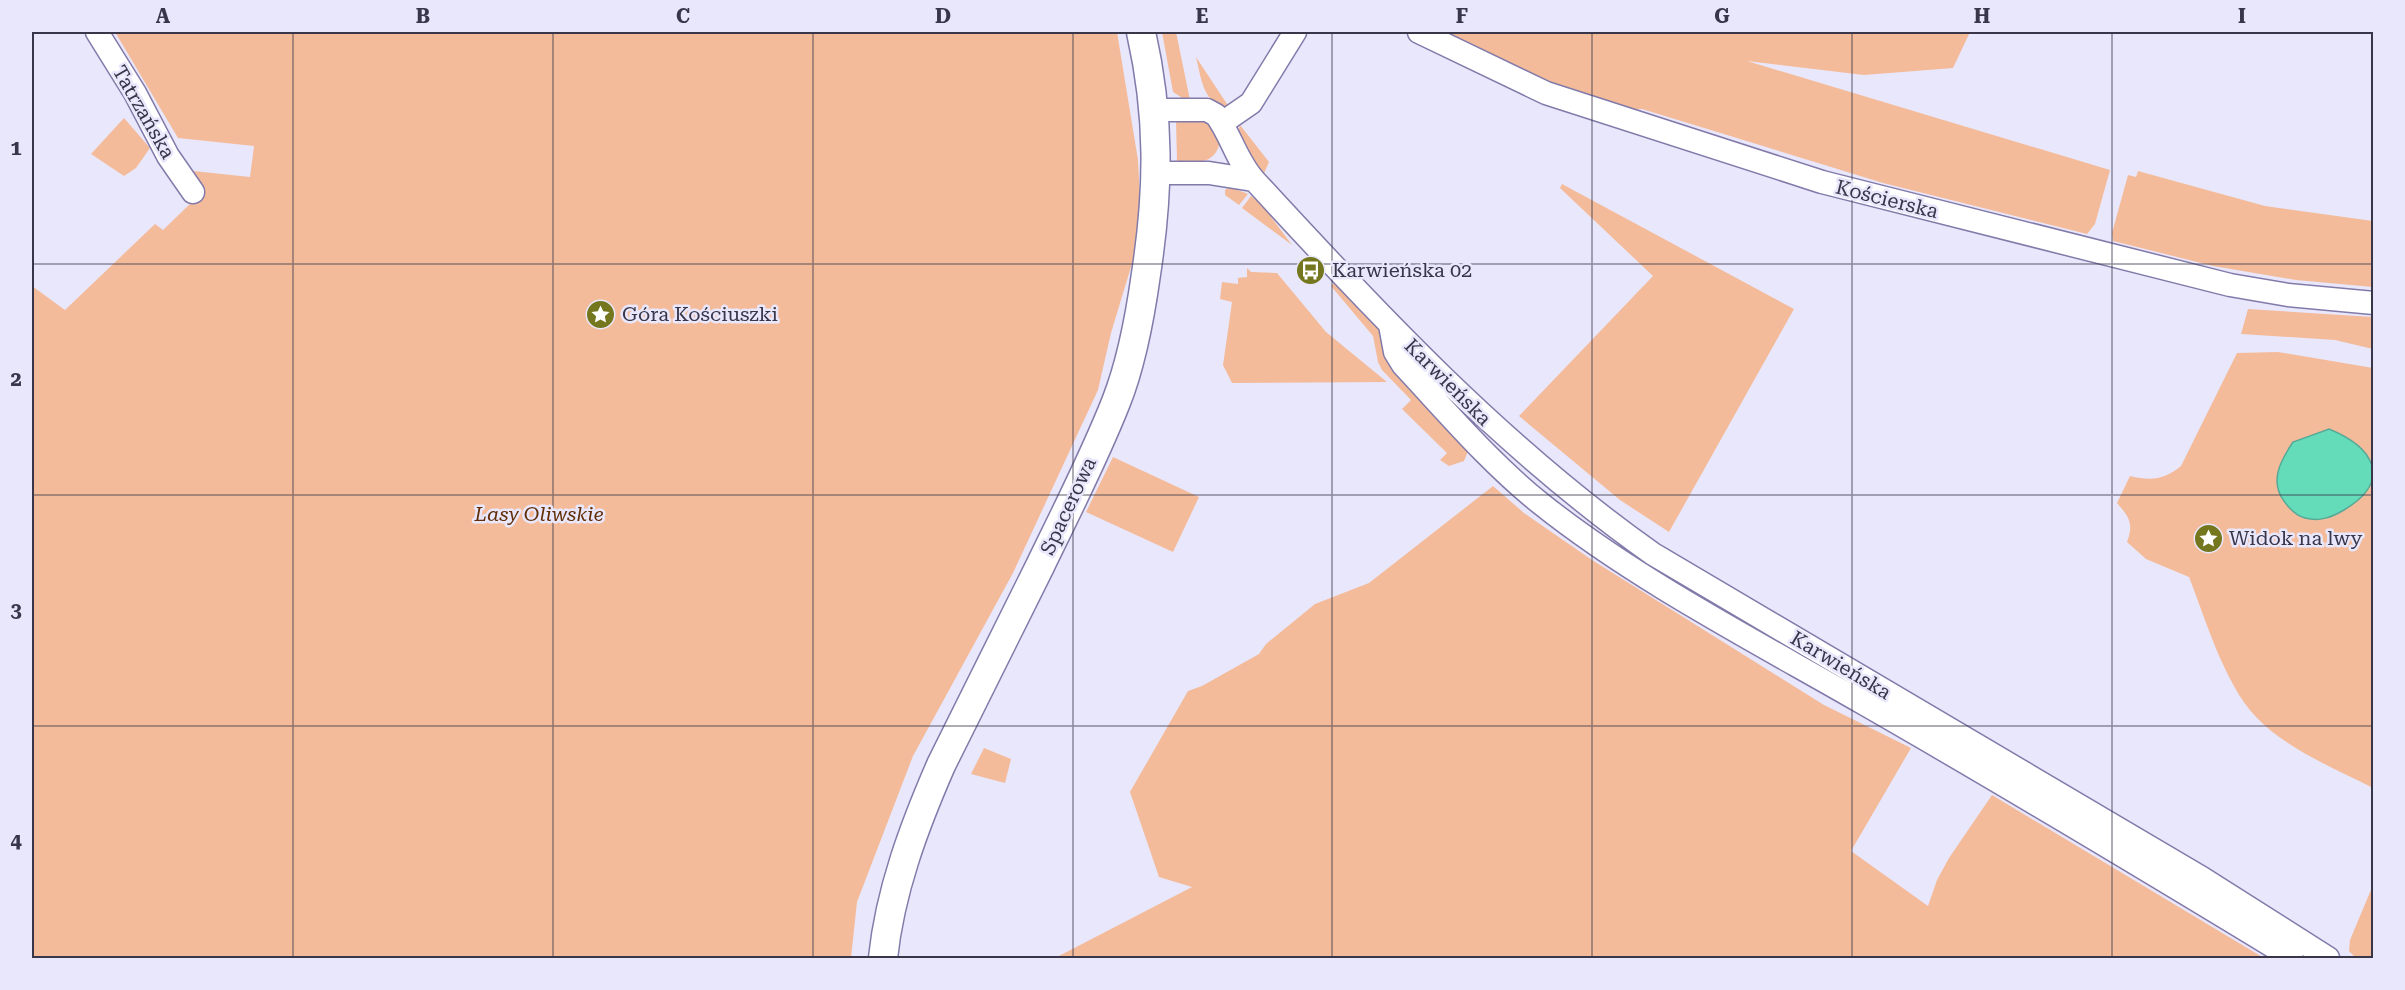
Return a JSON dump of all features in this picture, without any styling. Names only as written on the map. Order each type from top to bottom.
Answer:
[{"type":"main road","name":"Spacerowa","points":[[883,958],[900,873],[922,809],[941,765],[1079,487],[1117,401],[1140,311],[1155,213],[1157,173],[1155,110],[1141,32]]},
{"type":"street","name":"Tatrzańska","points":[[97,32],[135,93],[168,156],[193,192]]},
{"type":"street","points":[[1155,110],[1207,110],[1216,115],[1222,123],[1251,103],[1295,32]]},
{"type":"street","name":"Kościerska","points":[[1419,32],[1546,93],[1822,183],[2230,285],[2288,295],[2373,303]]},
{"type":"street","name":"Karwieńska","points":[[1222,123],[1253,180],[1390,325],[1517,448],[1570,493],[1653,554],[2202,878],[2328,958]]},
{"type":"street","points":[[1209,173],[1232,145]]},
{"type":"street","points":[[1157,173],[1209,173],[1253,180]]},
{"type":"street","name":"Karwieńska","points":[[1390,325],[1395,352],[1403,365],[1485,452],[1539,502],[1603,547],[1704,612],[2093,836],[2292,958]]},
{"type":"green space","name":"Lasy Oliwskie","points":[[115,32],[1117,32],[1138,160],[1141,218],[1134,257],[1111,333],[1098,390],[1013,573],[913,756],[857,902],[851,958],[32,958],[32,286],[65,310],[155,224],[163,230],[192,202],[184,170],[250,177],[254,146],[178,138]]},
{"type":"green space","points":[[1162,32],[1176,32],[1190,100],[1173,92]]},
{"type":"green space","points":[[1443,32],[1970,32],[1953,68],[1864,75],[1747,61],[2110,170],[2095,224],[2087,234],[1883,183],[1642,109],[1622,108],[1598,102],[1513,67]]},
{"type":"green space","points":[[1196,57],[1229,107],[1214,102],[1208,96]]},
{"type":"green space","points":[[124,118],[150,148],[136,168],[124,176],[91,154]]},
{"type":"green space","points":[[1176,121],[1208,121],[1220,141],[1218,149],[1205,161],[1177,161]]},
{"type":"green space","points":[[1240,125],[1269,162],[1262,178],[1237,135]]},
{"type":"green space","points":[[2138,171],[2265,206],[2373,221],[2373,287],[2296,280],[2213,266],[2113,241],[2112,233],[2128,175],[2136,177]]},
{"type":"green space","points":[[1562,184],[1794,309],[1669,532],[1620,500],[1519,416],[1653,276],[1560,188]]},
{"type":"green space","points":[[1230,187],[1248,194],[1239,205],[1225,195],[1225,190]]},
{"type":"green space","points":[[1251,196],[1263,206],[1292,245],[1242,208]]},
{"type":"green space","points":[[1247,268],[1251,272],[1277,273],[1326,332],[1387,382],[1232,383],[1223,365],[1232,302],[1220,299],[1222,282],[1238,284],[1238,278],[1247,277]]},
{"type":"green space","points":[[1334,283],[1356,299],[1469,449],[1464,461],[1449,466],[1440,460],[1447,453],[1402,409],[1411,400],[1382,370],[1378,362],[1373,336],[1331,286]]},
{"type":"green space","points":[[2248,309],[2373,317],[2373,349],[2335,340],[2241,334]]},
{"type":"green space","points":[[2278,352],[2373,368],[2373,788],[2297,749],[2256,717],[2234,687],[2225,669],[2189,577],[2146,559],[2127,542],[2130,530],[2129,521],[2117,503],[2130,476],[2144,479],[2163,477],[2181,466],[2237,353]]},
{"type":"green space","points":[[1113,457],[1199,497],[1173,552],[1086,512]]},
{"type":"green space","points":[[1493,486],[1524,513],[1592,560],[1824,705],[1911,748],[1851,851],[1928,906],[1937,880],[1949,858],[1992,795],[2264,958],[1055,958],[1192,887],[1159,877],[1130,792],[1188,691],[1202,686],[1259,654],[1266,644],[1315,604],[1369,583]]},
{"type":"green space","points":[[984,748],[1011,759],[1005,783],[971,774]]},
{"type":"green space","points":[[2373,885],[2373,958],[2356,958],[2349,951],[2350,940]]},
{"type":"shaded area","points":[[2329,429],[2357,445],[2372,465],[2373,476],[2369,487],[2360,499],[2344,510],[2326,518],[2305,518],[2286,504],[2277,486],[2278,471],[2293,442]]},
{"type":"place","name":"Karwieńska 02","points":[[1311,270]]},
{"type":"place","name":"Góra Kościuszki","points":[[601,314]]},
{"type":"place","name":"Widok na lwy","points":[[2208,538]]}]
